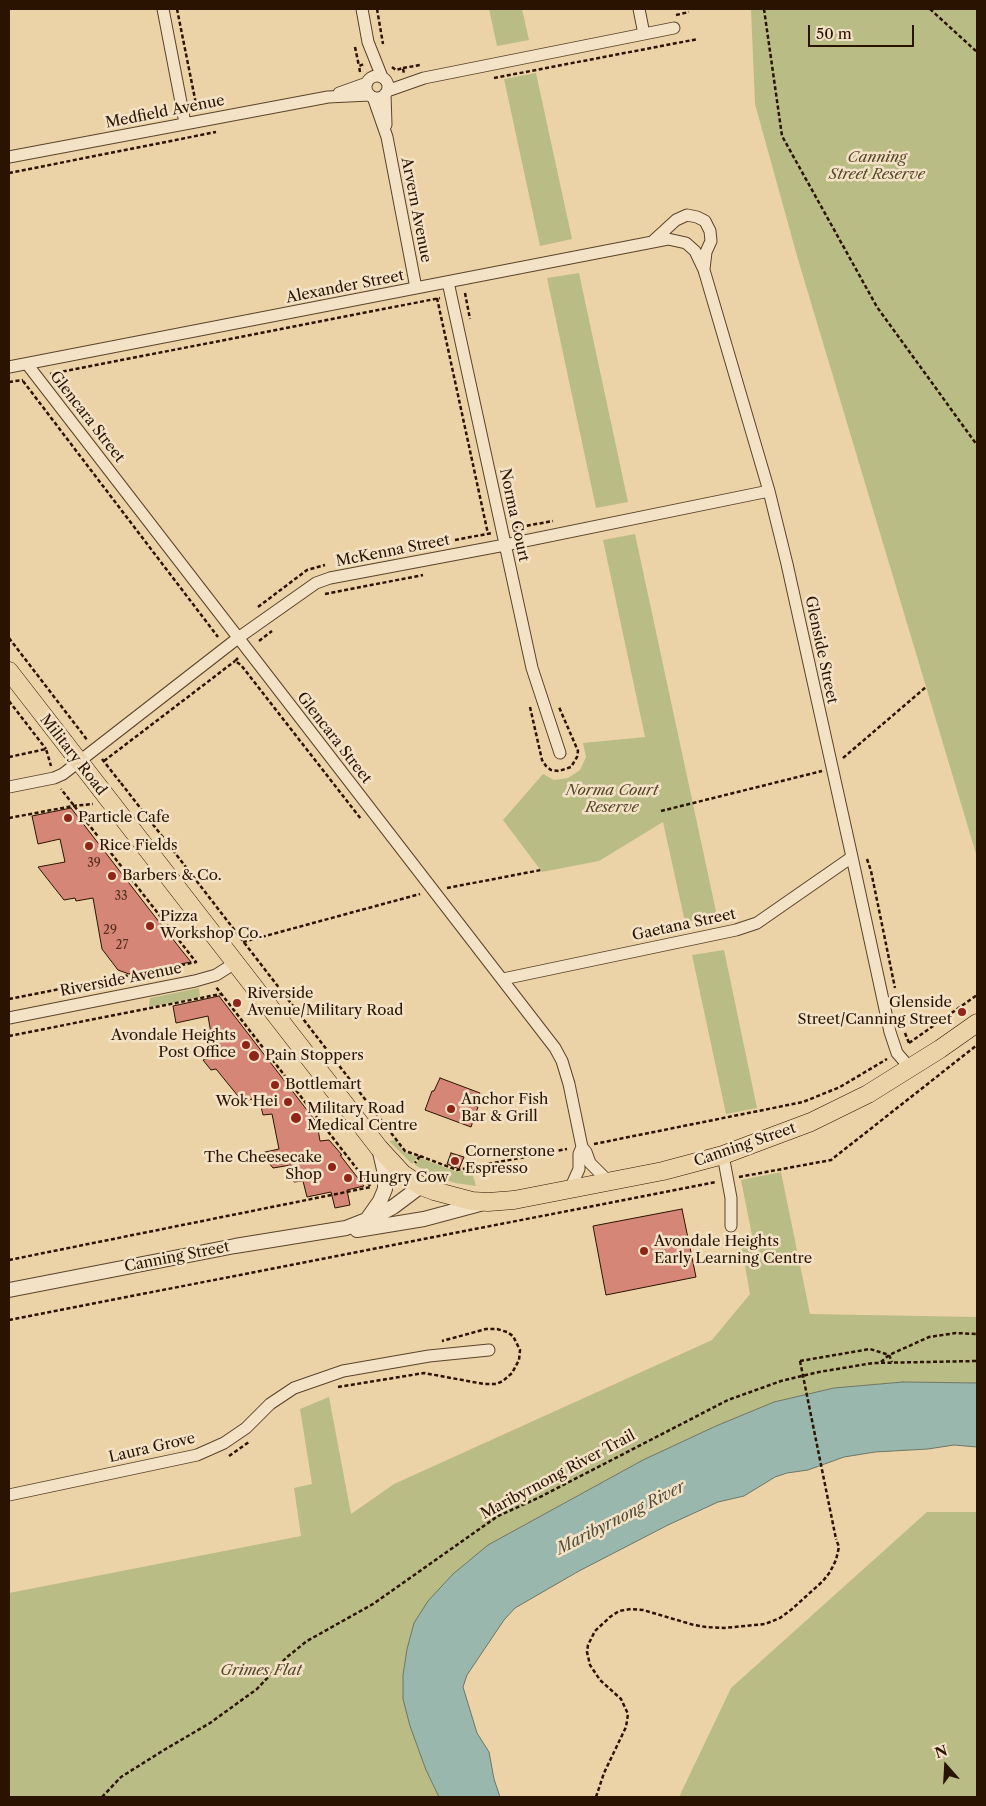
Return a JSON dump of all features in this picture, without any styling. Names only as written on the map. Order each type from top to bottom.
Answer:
[{"type":"main road","name":"Military Road","points":[[9,671],[104,796],[379,1148],[405,1175],[421,1186]]},
{"type":"main road","name":"Canning Street","points":[[421,1186],[457,1198],[488,1202],[514,1200],[608,1182],[723,1155],[811,1122],[868,1094],[977,1022]]},
{"type":"street","points":[[163,9],[185,123]]},
{"type":"street","points":[[362,9],[368,42],[367,89],[372,96],[379,97],[424,78],[674,28]]},
{"type":"street","points":[[639,9],[644,34]]},
{"type":"street","points":[[368,42],[383,78],[388,85],[386,93]]},
{"type":"street","points":[[368,81],[375,77],[424,78]]},
{"type":"street","name":"Medfield Avenue","points":[[9,157],[328,96],[368,81]]},
{"type":"street","name":"Arvern Avenue","points":[[386,93],[387,137]]},
{"type":"street","name":"Medfield Avenue","points":[[328,96],[372,96]]},
{"type":"street","name":"Arvern Avenue","points":[[372,96],[387,137],[416,288]]},
{"type":"street","points":[[651,242],[676,220],[686,215],[705,221],[710,231],[711,241],[706,252],[704,270]]},
{"type":"street","name":"Alexander Street","points":[[9,367],[651,242],[668,239],[686,243]]},
{"type":"street","name":"Glenside Street","points":[[686,243],[695,251],[704,270],[769,491],[787,564],[890,1032],[898,1053],[910,1068]]},
{"type":"street","name":"Norma Court","points":[[448,282],[532,668],[560,753]]},
{"type":"street","name":"Glencara Street","points":[[27,364],[248,651],[438,889],[555,1048],[562,1061],[569,1084],[582,1147],[590,1163],[608,1182]]},
{"type":"street","name":"McKenna Street","points":[[54,778],[63,774],[95,750],[238,638],[316,583],[330,578],[506,545],[769,491]]},
{"type":"street","points":[[9,787],[54,778]]},
{"type":"street","name":"Gaetana Street","points":[[503,979],[736,930],[758,923],[852,856]]},
{"type":"street","name":"Riverside Avenue","points":[[9,1018],[208,978],[236,963]]},
{"type":"street","name":"Glencara Street","points":[[570,1189],[579,1169],[579,1154],[582,1147]]},
{"type":"street","points":[[364,1222],[380,1201],[385,1188],[379,1148]]},
{"type":"street","points":[[723,1155],[730,1198],[731,1226]]},
{"type":"street","name":"Canning Street","points":[[9,1290],[235,1246],[346,1228],[364,1222],[403,1201],[421,1186]]},
{"type":"street","name":"Canning Street","points":[[346,1228],[362,1230],[424,1219],[488,1202]]},
{"type":"street","name":"Laura Grove","points":[[9,1495],[198,1455],[224,1443],[246,1428],[270,1404],[294,1388],[343,1371],[429,1356],[489,1350]]},
{"type":"path","points":[[177,9],[197,109]]},
{"type":"path","points":[[376,9],[385,51]]},
{"type":"path","points":[[764,9],[782,136],[877,306],[977,445]]},
{"type":"path","points":[[930,9],[977,52]]},
{"type":"path","points":[[486,80],[698,39]]},
{"type":"path","points":[[9,173],[223,131]]},
{"type":"path","points":[[437,298],[488,534]]},
{"type":"path","points":[[22,380],[218,637]]},
{"type":"path","points":[[322,595],[428,574]]},
{"type":"path","points":[[104,761],[275,629]]},
{"type":"path","points":[[9,638],[404,1150],[420,1156],[458,1170],[802,1102],[840,1088],[898,1053],[977,995]]},
{"type":"path","points":[[259,641],[262,646]]},
{"type":"path","points":[[235,661],[241,666],[343,798],[364,821]]},
{"type":"path","points":[[839,751],[841,760],[926,687]]},
{"type":"path","points":[[9,701],[46,749],[58,786],[196,962],[9,999]]},
{"type":"path","points":[[529,701],[542,760],[546,766],[559,771],[570,767],[577,757],[578,751],[558,703]]},
{"type":"path","points":[[9,757],[46,749]]},
{"type":"path","points":[[661,811],[831,768]]},
{"type":"path","points":[[9,818],[73,806],[92,805],[121,783]]},
{"type":"path","points":[[864,853],[871,871],[896,992]]},
{"type":"path","points":[[243,942],[438,889],[541,870]]},
{"type":"path","points":[[438,889],[449,896]]},
{"type":"path","points":[[9,1260],[370,1187],[208,978]]},
{"type":"path","points":[[9,1036],[221,994]]},
{"type":"path","points":[[904,1030],[910,1043]]},
{"type":"path","points":[[885,1051],[886,1060]]},
{"type":"path","points":[[593,1135],[596,1151]]},
{"type":"path","points":[[405,1175],[420,1156]]},
{"type":"path","points":[[880,1363],[890,1355],[929,1337],[956,1333],[977,1334]]},
{"type":"path","points":[[596,1797],[604,1773],[626,1727],[628,1714],[621,1700],[600,1680],[590,1665],[587,1652],[588,1645],[595,1630],[619,1612],[631,1609],[643,1610],[706,1627],[744,1627],[765,1624],[780,1618],[806,1597],[830,1572],[836,1560],[839,1547],[800,1360],[870,1349],[890,1355]]},
{"type":"path","points":[[890,1355],[892,1362]]},
{"type":"path","name":"Maribyrnong River Trail","points":[[102,1797],[121,1777],[210,1723],[257,1689],[287,1657],[307,1641],[373,1604],[498,1516],[538,1498],[728,1400],[781,1381],[819,1372],[892,1362],[977,1361]]},
{"type":"green space","points":[[489,9],[522,9],[529,40],[497,46]]},
{"type":"green space","name":"Canning Street Reserve","points":[[751,9],[977,9],[977,857],[797,256],[755,104]]},
{"type":"green space","points":[[536,73],[572,239],[540,246],[504,79]]},
{"type":"green space","points":[[579,273],[628,502],[596,508],[547,278]]},
{"type":"green space","name":"Norma Court Reserve","points":[[635,534],[717,916],[685,922],[663,822],[599,861],[542,872],[503,820],[543,774],[554,780],[568,778],[580,770],[586,757],[583,743],[645,737],[603,540]]},
{"type":"green space","points":[[724,950],[757,1108],[726,1114],[692,955]]},
{"type":"green space","points":[[199,988],[200,997],[149,1007],[150,998]]},
{"type":"green space","points":[[395,1140],[404,1152],[417,1157],[412,1164],[389,1141]]},
{"type":"green space","points":[[420,1158],[457,1172],[471,1169],[476,1186],[455,1183],[431,1175],[415,1165]]},
{"type":"green space","name":"Grimes Flat","points":[[781,1172],[810,1314],[977,1317],[977,1383],[903,1382],[834,1388],[774,1402],[716,1426],[643,1460],[488,1545],[414,1623],[407,1649],[403,1675],[426,1770],[439,1797],[9,1797],[9,1593],[301,1536],[294,1488],[312,1484],[300,1409],[329,1397],[351,1514],[394,1484],[712,1340],[750,1294],[741,1243],[753,1240],[741,1180]]},
{"type":"green space","points":[[927,1512],[977,1512],[977,1797],[679,1797],[731,1688]]},
{"type":"water","name":"Maribyrnong River","points":[[903,1382],[977,1383],[977,1447],[954,1445],[928,1449],[875,1452],[844,1457],[808,1470],[775,1477],[744,1496],[718,1502],[668,1525],[579,1571],[515,1608],[504,1620],[467,1675],[463,1687],[477,1733],[489,1752],[494,1779],[500,1797],[439,1797],[426,1770],[410,1726],[403,1699],[403,1675],[414,1623],[428,1601],[453,1574],[488,1545],[643,1460],[716,1426],[774,1402],[834,1388]]},
{"type":"building","points":[[71,808],[191,962],[129,974],[118,970],[102,949],[93,898],[76,901],[75,898],[64,900],[38,867],[65,862],[60,839],[38,844],[32,816]]},
{"type":"building","points":[[219,996],[317,1123],[320,1141],[329,1140],[364,1186],[347,1190],[350,1205],[335,1208],[331,1192],[307,1197],[303,1181],[294,1182],[291,1165],[273,1168],[261,1153],[279,1149],[272,1114],[263,1115],[259,1098],[242,1101],[216,1069],[211,1070],[203,1060],[215,1057],[208,1016],[176,1023],[173,1006]]},
{"type":"building","name":"Anchor Fish Bar & Grill","points":[[440,1078],[480,1093],[475,1106],[478,1107],[471,1127],[425,1110],[432,1091],[434,1091]]},
{"type":"building","name":"Cornerstone Espresso","points":[[451,1153],[464,1157],[459,1169],[447,1164]]},
{"type":"building","name":"Avondale Heights Early Learning Centre","points":[[682,1209],[696,1277],[606,1295],[593,1226]]},
{"type":"place","name":"Particle Cafe","points":[[68,818]]},
{"type":"place","name":"Rice Fields","points":[[89,846]]},
{"type":"place","name":"Barbers & Co.","points":[[112,876]]},
{"type":"place","name":"Pizza Workshop Co.","points":[[150,926]]},
{"type":"place","name":"Riverside Avenue/Military Road","points":[[237,1003]]},
{"type":"place","name":"Glenside Street/Canning Street","points":[[962,1012]]},
{"type":"place","name":"Avondale Heights Post Office","points":[[246,1045]]},
{"type":"place","name":"Pain Stoppers","points":[[254,1056]]},
{"type":"place","name":"Bottlemart","points":[[275,1085]]},
{"type":"place","name":"Wok Hei","points":[[288,1102]]},
{"type":"place","name":"Anchor Fish Bar & Grill","points":[[451,1109]]},
{"type":"place","name":"Military Road Medical Centre","points":[[296,1118]]},
{"type":"place","name":"Cornerstone Espresso","points":[[455,1161]]},
{"type":"place","name":"The Cheesecake Shop","points":[[332,1167]]},
{"type":"place","name":"Hungry Cow","points":[[348,1178]]},
{"type":"place","name":"Avondale Heights Early Learning Centre","points":[[644,1251]]}]
